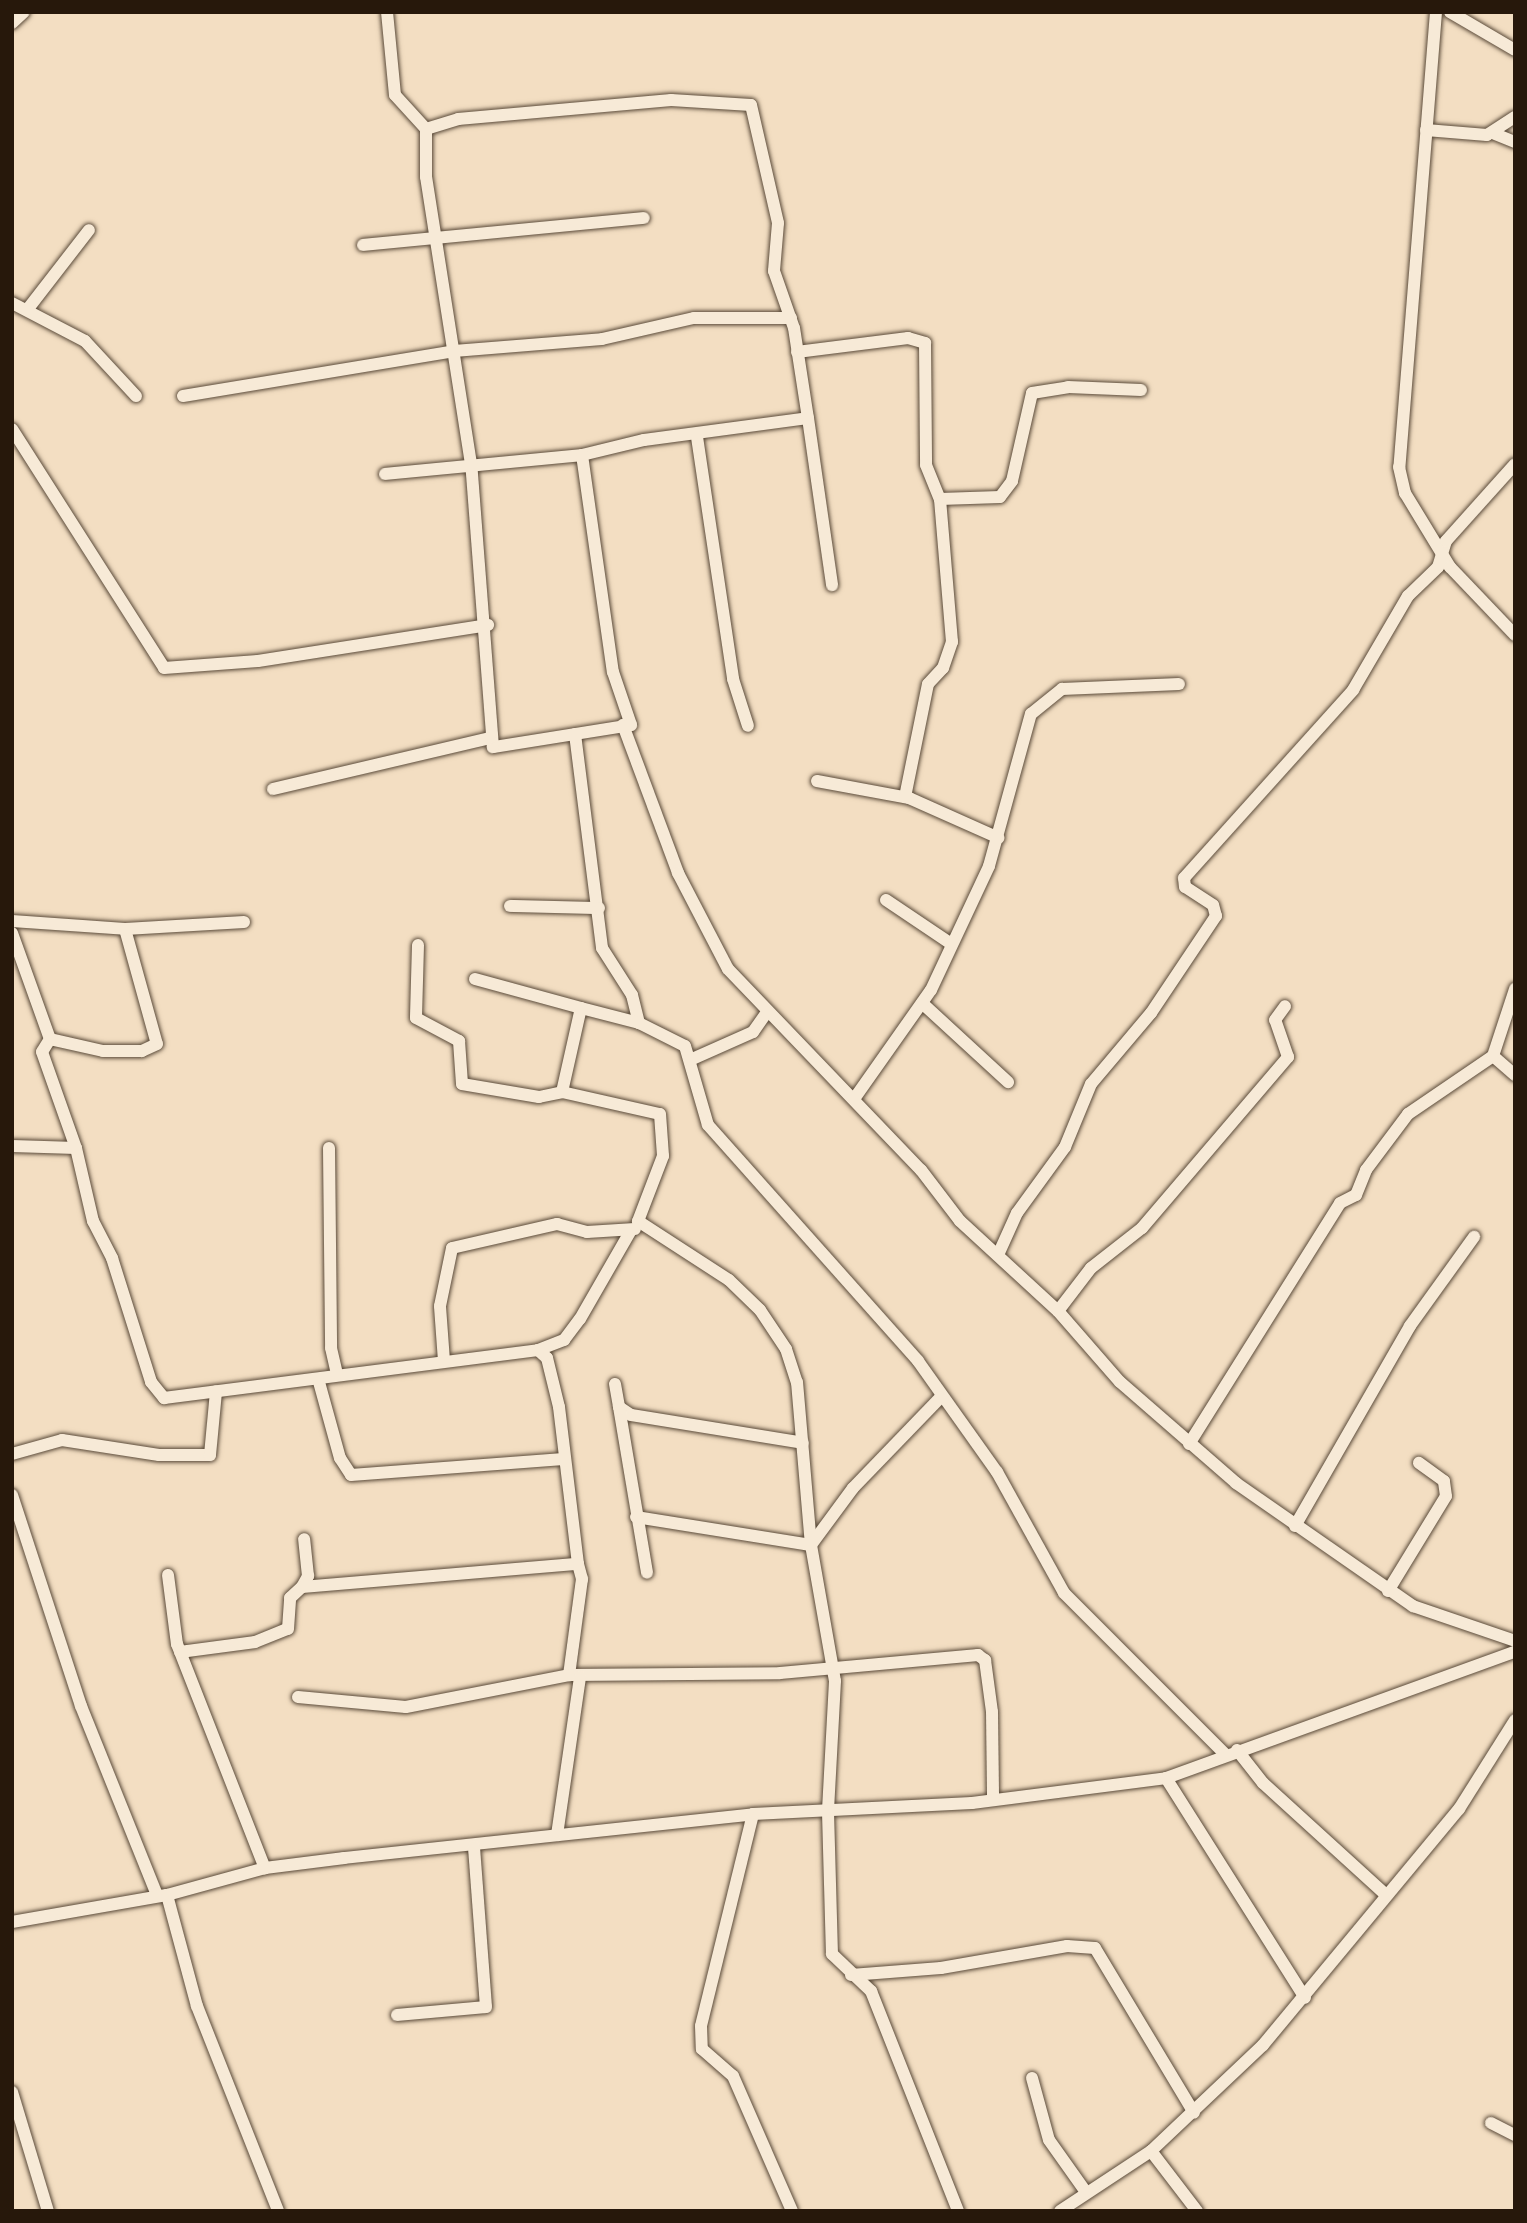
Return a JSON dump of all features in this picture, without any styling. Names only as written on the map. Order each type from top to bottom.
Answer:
[{"type":"street","points":[[12,23],[24,12]]},
{"type":"street","points":[[387,12],[395,95],[426,129],[426,177],[471,464],[467,480],[488,625],[490,738],[498,749],[631,725]]},
{"type":"street","points":[[1436,12],[1399,467],[1405,493],[1444,554],[1515,635]]},
{"type":"street","points":[[1450,12],[1515,50]]},
{"type":"street","points":[[426,129],[458,119],[671,100],[751,105],[778,223],[774,271],[791,318],[832,585]]},
{"type":"street","points":[[1495,134],[1515,117]]},
{"type":"street","points":[[1426,130],[1495,134],[1515,142]]},
{"type":"street","points":[[363,246],[644,218]]},
{"type":"street","points":[[27,310],[89,230]]},
{"type":"street","points":[[12,303],[85,341],[136,396]]},
{"type":"street","points":[[183,396],[454,351],[576,336],[590,341],[712,317],[791,318]]},
{"type":"street","points":[[797,352],[908,338],[925,343],[926,466],[940,499],[952,642],[943,668],[928,684],[905,797]]},
{"type":"street","points":[[940,499],[1000,497],[1012,481],[1032,393],[1068,387],[1141,390]]},
{"type":"street","points":[[385,474],[582,455],[644,440],[697,437],[808,418]]},
{"type":"street","points":[[12,429],[164,668],[258,661],[488,625]]},
{"type":"street","points":[[697,437],[733,679],[748,726]]},
{"type":"street","points":[[582,455],[613,672],[631,725]]},
{"type":"street","points":[[998,1255],[1017,1213],[1065,1147],[1091,1084],[1151,1013],[1216,916],[1213,905],[1185,887],[1184,878],[1353,690],[1408,596],[1444,554],[1447,541],[1515,464]]},
{"type":"street","points":[[854,1099],[922,1003],[999,838],[1031,714],[1062,689],[1180,684]]},
{"type":"street","points":[[631,725],[622,725],[678,873],[728,969],[854,1099],[960,1221],[1058,1311],[1119,1382],[1189,1444],[1295,1526],[1388,1591],[1461,1625],[1515,1641]]},
{"type":"street","points":[[575,734],[603,948],[632,995],[639,1023]]},
{"type":"street","points":[[273,789],[490,738]]},
{"type":"street","points":[[817,781],[905,797],[999,838]]},
{"type":"street","points":[[886,900],[950,943]]},
{"type":"street","points":[[510,906],[599,908]]},
{"type":"street","points":[[12,921],[125,929],[244,922]]},
{"type":"street","points":[[50,1039],[103,1051],[142,1051],[157,1044],[125,929]]},
{"type":"street","points":[[12,933],[50,1039],[43,1059],[76,1148],[93,1221],[112,1258],[151,1382],[164,1398],[318,1382],[337,1373],[538,1350],[564,1340],[636,1229],[639,1212],[663,1156],[660,1114],[562,1092],[539,1097],[462,1084],[459,1041],[416,1018],[418,945]]},
{"type":"street","points":[[475,979],[639,1023],[684,1046],[690,1060],[694,1092],[726,1150],[888,1324],[997,1472],[1064,1593],[1263,1783],[1386,1895]]},
{"type":"street","points":[[1189,1444],[1340,1203],[1356,1195],[1366,1170],[1408,1114],[1493,1056],[1515,989]]},
{"type":"street","points":[[922,1003],[1008,1082]]},
{"type":"street","points":[[1058,1311],[1091,1269],[1142,1228],[1288,1056],[1275,1020],[1285,1006]]},
{"type":"street","points":[[562,1092],[581,1008]]},
{"type":"street","points":[[690,1060],[753,1032],[767,1012]]},
{"type":"street","points":[[1493,1056],[1515,1075]]},
{"type":"street","points":[[12,1146],[76,1148]]},
{"type":"street","points":[[329,1148],[331,1348],[337,1373]]},
{"type":"street","points":[[444,1361],[440,1306],[452,1248],[557,1224],[636,1229],[729,1280],[761,1310],[792,1364],[803,1443],[811,1545],[833,1667],[828,1812],[832,1954],[850,1975],[872,1991],[958,2211]]},
{"type":"street","points":[[1295,1526],[1410,1326],[1474,1237]]},
{"type":"street","points":[[538,1350],[551,1371],[582,1579],[575,1676],[557,1835]]},
{"type":"street","points":[[318,1382],[340,1458],[351,1475],[563,1459]]},
{"type":"street","points":[[615,1384],[647,1573]]},
{"type":"street","points":[[12,1454],[62,1440],[159,1455],[210,1455],[216,1391]]},
{"type":"street","points":[[811,1545],[853,1488],[940,1398]]},
{"type":"street","points":[[619,1407],[639,1417],[803,1443]]},
{"type":"street","points":[[1388,1591],[1446,1496],[1444,1481],[1419,1463]]},
{"type":"street","points":[[12,1495],[81,1706],[161,1894],[197,2006],[249,2125],[259,2171],[278,2211]]},
{"type":"street","points":[[636,1517],[811,1545]]},
{"type":"street","points":[[180,1652],[255,1642],[288,1629],[290,1598],[302,1587],[308,1576],[304,1539]]},
{"type":"street","points":[[302,1587],[578,1564]]},
{"type":"street","points":[[168,1575],[170,1623],[265,1868]]},
{"type":"street","points":[[12,1923],[161,1894],[265,1868],[753,1814],[972,1803],[993,1796],[1166,1778],[1232,1752],[1363,1711],[1515,1652]]},
{"type":"street","points":[[298,1697],[406,1707],[575,1676],[833,1667],[954,1653],[985,1660],[993,1796]]},
{"type":"street","points":[[1060,2211],[1151,2151],[1194,2113],[1305,1998],[1314,1977],[1459,1809],[1515,1720]]},
{"type":"street","points":[[1166,1778],[1305,1998]]},
{"type":"street","points":[[753,1814],[701,2026],[702,2049],[733,2076],[792,2211]]},
{"type":"street","points":[[397,2015],[486,2007],[474,1846]]},
{"type":"street","points":[[850,1975],[941,1968],[1067,1946],[1096,1948],[1194,2113]]},
{"type":"street","points":[[1032,2078],[1049,2140],[1086,2192]]},
{"type":"street","points":[[12,2092],[48,2211]]},
{"type":"street","points":[[1491,2123],[1515,2135]]},
{"type":"street","points":[[1151,2151],[1197,2211]]}]
